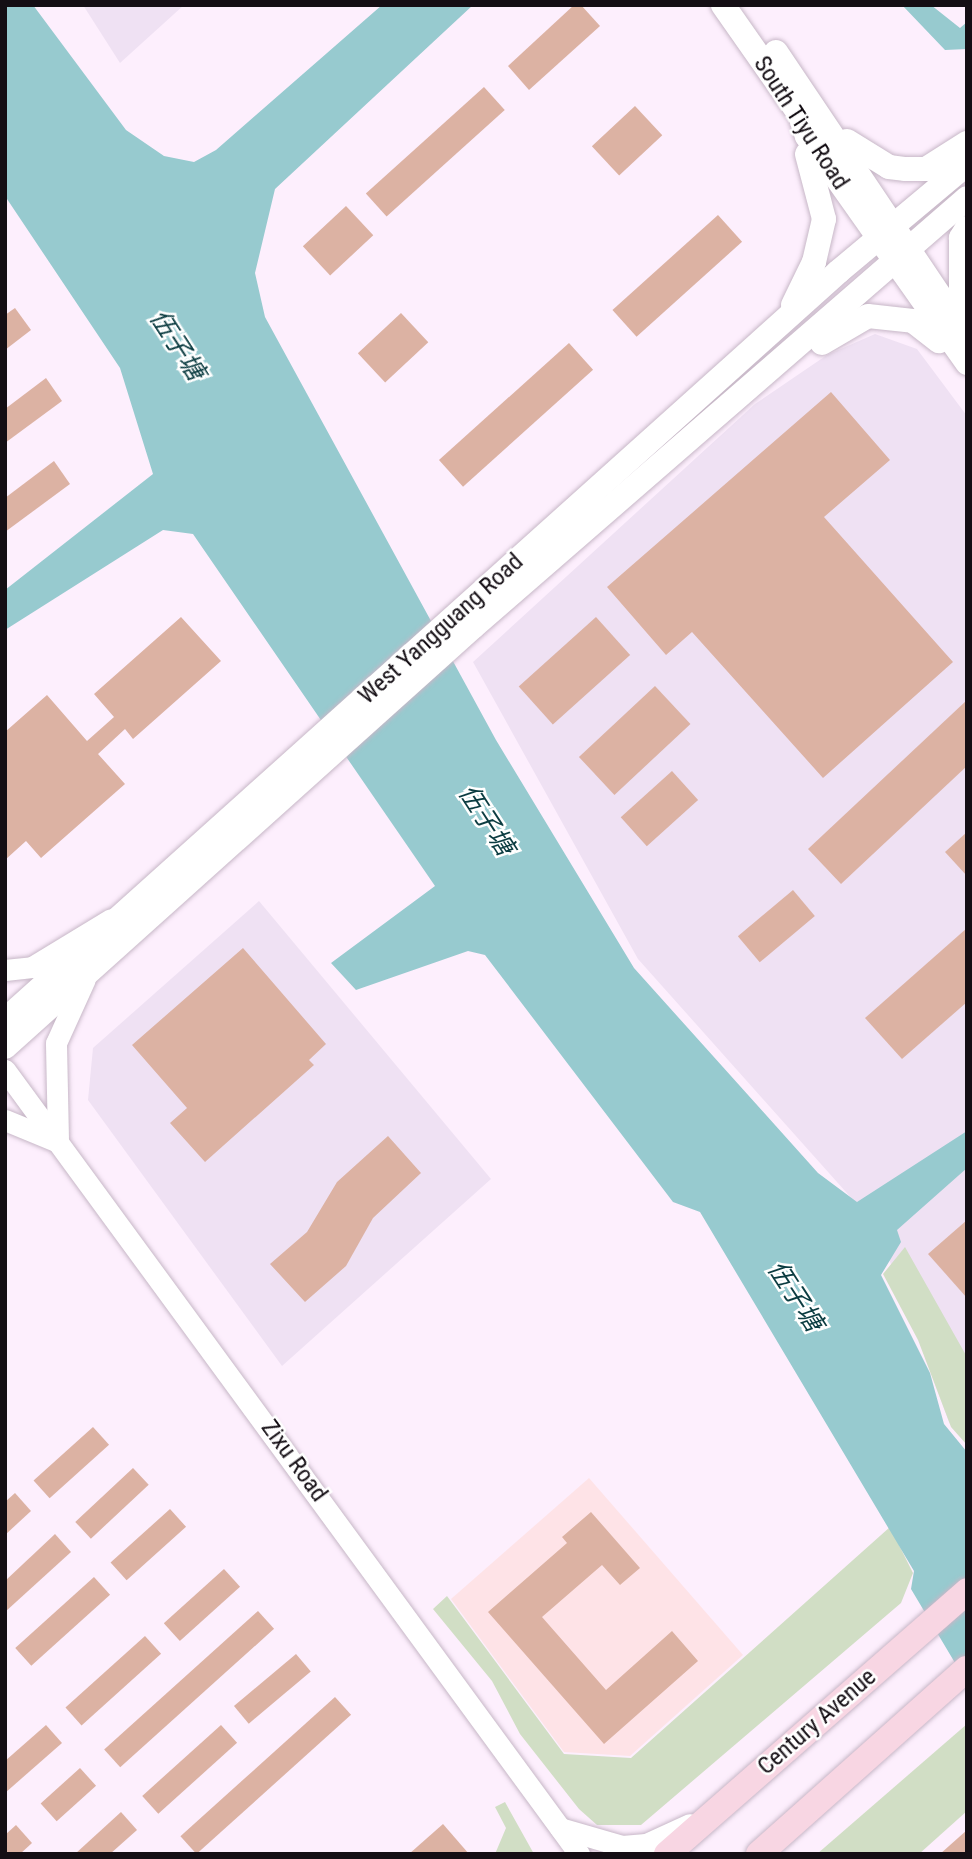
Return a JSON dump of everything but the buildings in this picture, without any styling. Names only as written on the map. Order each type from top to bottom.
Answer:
[{"type":"main road","name":"South Tiyu Road","points":[[723,5],[794,107],[807,136],[888,233]]},
{"type":"main road","name":"South Tiyu Road","points":[[743,5],[827,123],[888,233]]},
{"type":"main road","points":[[776,328],[801,295],[824,219],[818,181],[794,107]]},
{"type":"main road","points":[[827,123],[858,152],[889,167],[926,169],[967,143]]},
{"type":"main road","name":"West Yangguang Road","points":[[5,1047],[90,970],[313,756],[467,619],[776,328],[967,164]]},
{"type":"main road","name":"West Yangguang Road","points":[[467,619],[755,382],[967,198]]},
{"type":"main road","points":[[967,228],[961,238],[961,299],[967,310]]},
{"type":"main road","points":[[888,233],[967,363]]},
{"type":"main road","points":[[902,256],[967,336]]},
{"type":"main road","points":[[755,382],[793,366],[838,330],[868,316],[913,321],[967,363]]},
{"type":"main road","name":"West Yangguang Road","points":[[5,1020],[119,915],[313,756]]},
{"type":"main road","name":"Century Avenue","points":[[667,1854],[967,1591]]},
{"type":"main road","points":[[759,1854],[957,1677]]},
{"type":"street","points":[[5,970],[32,967],[119,915]]},
{"type":"street","points":[[5,1120],[58,1142],[55,1042],[90,970]]},
{"type":"street","name":"Zixu Road","points":[[5,1070],[579,1854]]},
{"type":"street","points":[[562,1854],[560,1828],[600,1842],[646,1844],[677,1834],[741,1789]]},
{"type":"shaded area","points":[[83,5],[184,5],[120,63]]},
{"type":"shaded area","points":[[875,334],[917,349],[967,416],[967,1441],[949,1422],[886,1251],[862,1210],[638,959],[473,662],[755,404],[827,355]]},
{"type":"shaded area","points":[[259,901],[491,1179],[282,1366],[88,1100],[93,1048]]},
{"type":"shaded area","points":[[589,1478],[743,1655],[630,1756],[564,1752],[451,1599]]},
{"type":"green space","points":[[905,1247],[967,1357],[967,1445],[951,1427],[918,1340],[883,1274]]},
{"type":"green space","points":[[890,1527],[913,1573],[901,1603],[641,1825],[597,1825],[579,1809],[520,1734],[492,1681],[433,1609],[447,1596],[564,1754],[631,1758]]},
{"type":"green space","points":[[967,1724],[967,1811],[919,1854],[817,1854]]},
{"type":"green space","points":[[505,1802],[534,1854],[495,1854],[506,1828],[495,1807]]},
{"type":"water","name":"伍子塘","points":[[5,5],[33,5],[126,130],[164,156],[194,162],[216,150],[382,5],[473,5],[275,189],[255,273],[265,317],[496,740],[634,968],[818,1173],[857,1202],[967,1131],[967,1168],[897,1230],[901,1242],[881,1275],[930,1373],[944,1424],[967,1452],[967,1683],[911,1589],[914,1571],[700,1212],[673,1202],[485,955],[468,951],[356,990],[331,963],[435,886],[193,534],[163,530],[5,630],[5,590],[153,474],[120,368],[5,196]]},
{"type":"water","points":[[902,5],[931,5],[960,28],[967,22],[967,49],[945,50]]}]
